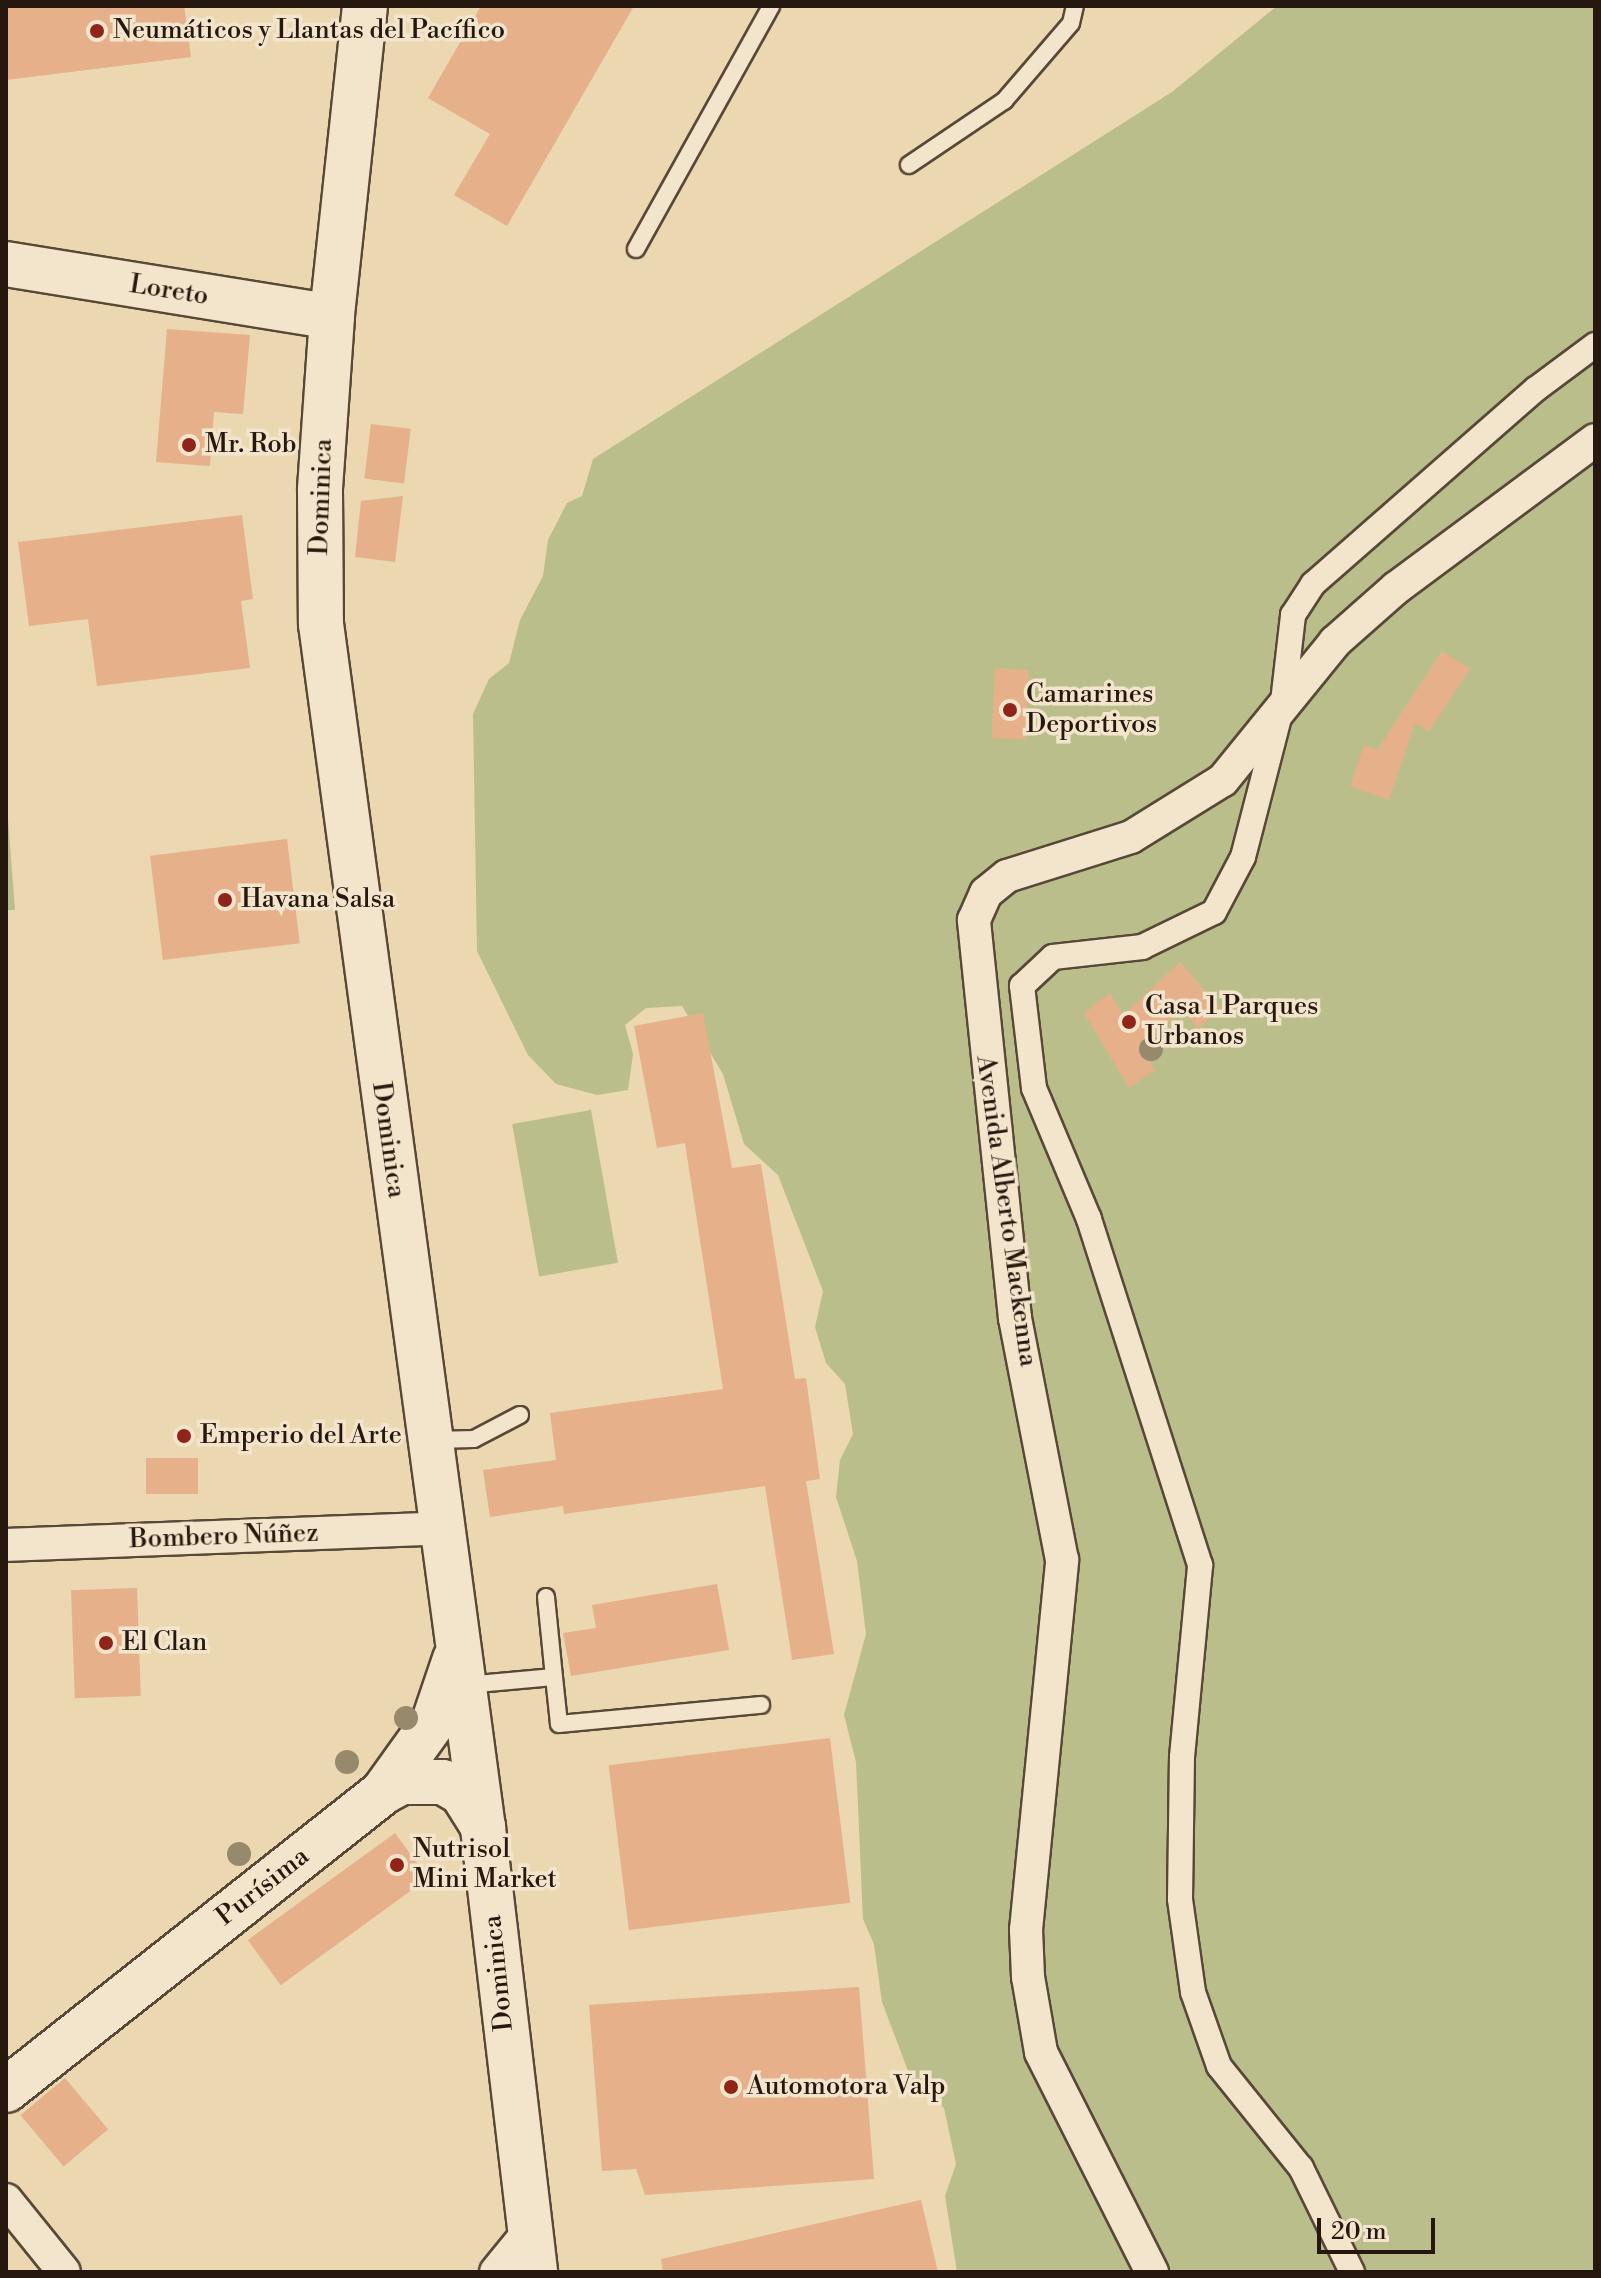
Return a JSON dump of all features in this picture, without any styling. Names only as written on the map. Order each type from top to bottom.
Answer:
[{"type":"main road","name":"Dominica","points":[[365,6],[332,317],[320,490],[321,624],[483,1828],[531,2253]]},
{"type":"main road","name":"Loreto","points":[[6,264],[332,317]]},
{"type":"main road","name":"Purísima","points":[[6,2090],[383,1792],[434,1721],[458,1638]]},
{"type":"main road","points":[[383,1792],[402,1782],[443,1782],[462,1793],[483,1828]]},
{"type":"street","points":[[1352,2272],[1301,2168],[1219,2066],[1193,1992],[1180,1899],[1182,1757],[1200,1565],[1089,1219],[1034,1088],[1022,986],[1053,957],[1142,947],[1214,912],[1243,857],[1283,702],[1293,615],[1313,584],[1536,389],[1595,345]]},
{"type":"street","name":"Avenida Alberto Mackenna","points":[[1152,2272],[1041,2052],[1028,1977],[1026,1930],[1062,1560],[1015,1318],[974,920],[986,893],[1007,876],[1131,837],[1195,801],[1253,747],[1283,702],[1335,642],[1396,588],[1595,440]]},
{"type":"street","name":"Bombero Núñez","points":[[6,1545],[442,1528]]},
{"type":"street","points":[[6,2200],[64,2272]]},
{"type":"street","points":[[496,2272],[531,2253]]},
{"type":"lane","points":[[636,249],[771,6]]},
{"type":"lane","points":[[909,165],[1004,101],[1071,23],[1075,6]]},
{"type":"lane","points":[[429,1440],[474,1439],[520,1415]]},
{"type":"lane","points":[[546,1597],[559,1724],[761,1705]]},
{"type":"lane","points":[[464,1685],[554,1677]]},
{"type":"green space","points":[[1277,6],[1595,6],[1595,2272],[957,2272],[945,2196],[956,2164],[944,2108],[913,2084],[882,2002],[874,1944],[863,1919],[856,1762],[844,1715],[866,1634],[857,1561],[836,1497],[840,1460],[853,1434],[845,1384],[826,1363],[815,1327],[823,1291],[778,1175],[744,1144],[723,1074],[682,1006],[646,1008],[625,1025],[633,1054],[628,1090],[597,1095],[556,1084],[528,1055],[477,951],[473,714],[489,679],[509,663],[520,620],[543,576],[548,540],[567,503],[582,496],[593,459],[1172,92]]},
{"type":"green space","points":[[6,793],[15,910],[6,910]]},
{"type":"green space","points":[[591,1110],[618,1263],[539,1277],[512,1124]]},
{"type":"building","name":"Neumáticos y Llantas del Pacífico","points":[[6,6],[184,6],[191,57],[6,80]]},
{"type":"building","points":[[481,6],[634,6],[507,226],[454,195],[490,134],[428,98]]},
{"type":"building","points":[[167,329],[250,335],[243,414],[214,412],[210,466],[156,462]]},
{"type":"building","points":[[371,424],[411,429],[404,483],[364,479]]},
{"type":"building","points":[[403,496],[395,562],[355,557],[361,501]]},
{"type":"building","points":[[242,515],[253,599],[241,601],[250,668],[97,686],[88,619],[29,626],[18,542]]},
{"type":"building","points":[[1442,651],[1470,669],[1429,732],[1415,723],[1389,800],[1350,786],[1364,745],[1377,750]]},
{"type":"building","name":"Camarines Deportivos","points":[[995,668],[1029,670],[1025,740],[991,738]]},
{"type":"building","name":"Havana Salsa","points":[[287,839],[300,943],[163,960],[150,856]]},
{"type":"building","name":"Casa 1 Parques Urbanos","points":[[1180,962],[1220,1008],[1198,1029],[1181,1010],[1141,1048],[1155,1070],[1129,1088],[1084,1013],[1110,993],[1123,1015]]},
{"type":"building","points":[[703,1013],[732,1168],[761,1164],[795,1379],[806,1378],[820,1479],[806,1481],[834,1654],[792,1660],[765,1486],[564,1514],[563,1506],[490,1517],[483,1470],[556,1460],[550,1413],[723,1389],[685,1143],[657,1148],[634,1026]]},
{"type":"building","points":[[146,1458],[198,1458],[198,1494],[146,1494]]},
{"type":"building","points":[[717,1584],[729,1650],[571,1676],[563,1633],[596,1628],[592,1605]]},
{"type":"building","name":"El Clan","points":[[137,1588],[141,1696],[75,1698],[71,1590]]},
{"type":"building","points":[[830,1738],[850,1903],[629,1930],[609,1765]]},
{"type":"building","points":[[395,1833],[428,1878],[281,1985],[248,1940]]},
{"type":"building","name":"Automotora Valp","points":[[859,1987],[874,2179],[645,2195],[636,2169],[602,2171],[589,2005]]},
{"type":"building","points":[[65,2078],[108,2129],[64,2167],[21,2115]]},
{"type":"building","points":[[921,2200],[938,2272],[663,2272],[661,2259]]},
{"type":"place","name":"Neumáticos y Llantas del Pacífico","points":[[97,31]]},
{"type":"place","name":"Mr. Rob","points":[[189,445]]},
{"type":"place","name":"Camarines Deportivos","points":[[1010,710]]},
{"type":"place","name":"Havana Salsa","points":[[225,900]]},
{"type":"place","name":"Casa 1 Parques Urbanos","points":[[1129,1022]]},
{"type":"place","name":"Emperio del Arte","points":[[184,1436]]},
{"type":"place","name":"El Clan","points":[[106,1643]]},
{"type":"place","name":"Nutrisol Mini Market","points":[[397,1865]]},
{"type":"place","name":"Automotora Valp","points":[[731,2087]]}]
